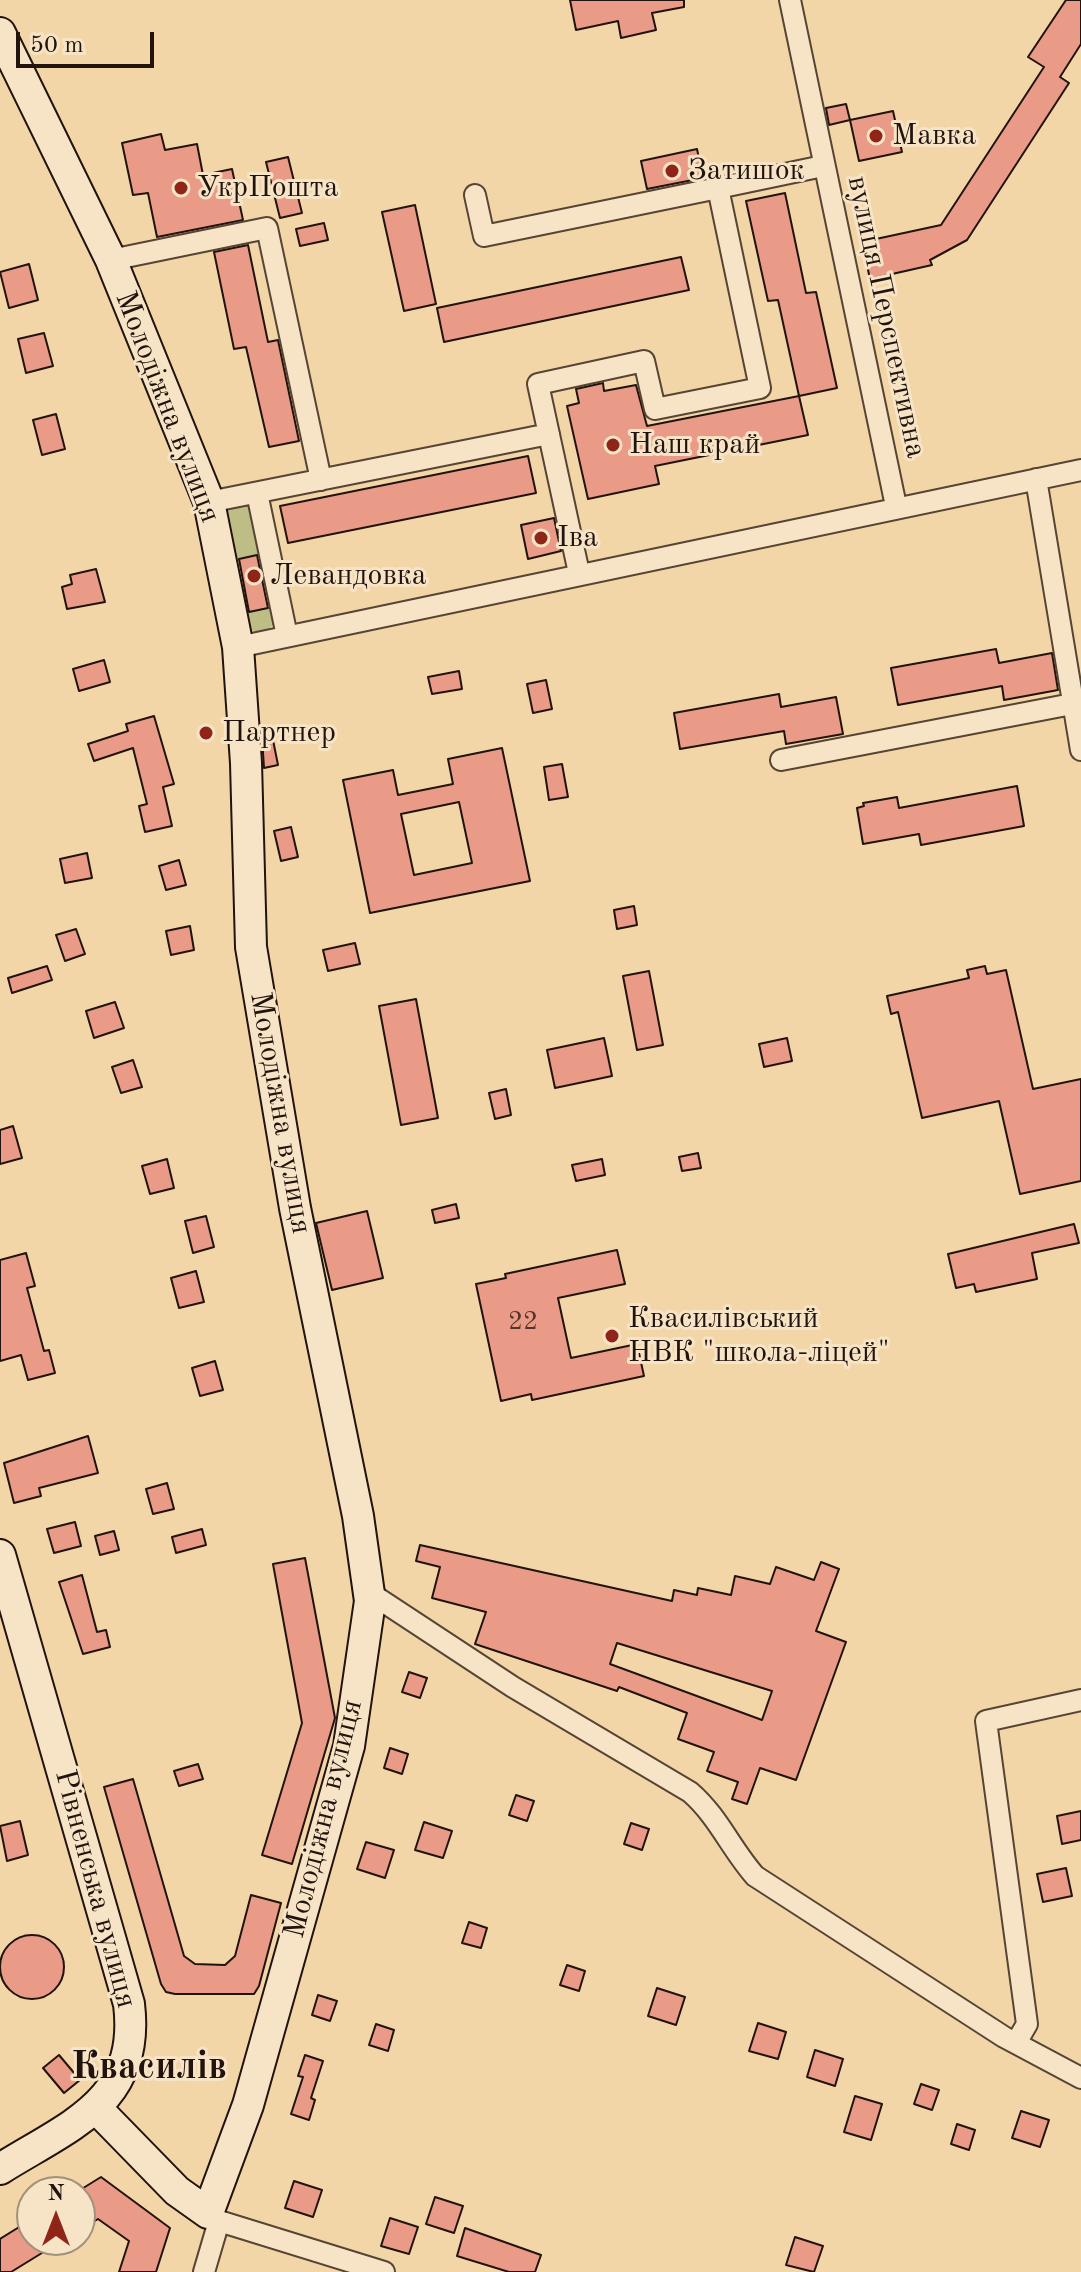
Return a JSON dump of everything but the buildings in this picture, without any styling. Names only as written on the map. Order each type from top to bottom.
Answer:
[{"type":"street","name":"вулиця Перспективна","points":[[790,0],[896,506]]},
{"type":"street","name":"Молодіжна вулиця","points":[[0,33],[111,260],[209,502],[238,647],[246,763],[251,947],[295,1208],[358,1516],[370,1601],[349,1746],[214,2217]]},
{"type":"street","points":[[475,195],[484,236],[823,166]]},
{"type":"street","points":[[579,573],[538,384],[644,361],[655,409],[760,388],[718,188]]},
{"type":"street","points":[[111,260],[267,228],[321,480]]},
{"type":"street","points":[[209,502],[549,434]]},
{"type":"street","points":[[238,647],[896,506],[1081,470]]},
{"type":"street","points":[[1036,479],[1081,750]]},
{"type":"street","points":[[257,493],[287,636]]},
{"type":"street","points":[[781,760],[1072,704]]},
{"type":"street","name":"Рівненська вулиця","points":[[0,1555],[129,2004],[133,2035],[127,2061],[97,2109],[0,2169]]},
{"type":"street","points":[[367,1591],[513,1687],[690,1792],[706,1806],[738,1856],[755,1876],[1016,2043],[1081,2078]]},
{"type":"street","points":[[1016,2043],[1027,2024],[986,1721],[1081,1700]]},
{"type":"street","points":[[97,2109],[177,2191],[214,2217],[384,2272]]},
{"type":"street","points":[[204,2272],[214,2217]]},
{"type":"green space","points":[[250,503],[262,554],[237,559],[231,530],[224,526],[221,511],[228,505]]},
{"type":"green space","points":[[274,607],[274,624],[271,627],[261,631],[247,629],[240,614]]},
{"type":"place","name":"Мавка","points":[[876,136]]},
{"type":"place","name":"Затишок","points":[[672,171]]},
{"type":"place","name":"УкрПошта","points":[[181,188]]},
{"type":"place","name":"Наш край","points":[[613,445]]},
{"type":"place","name":"Іва","points":[[541,538]]},
{"type":"place","name":"Левандовка","points":[[254,576]]},
{"type":"place","name":"Партнер","points":[[206,733]]},
{"type":"place","name":"Квасилівський НВК \"школа-ліцей\"","points":[[612,1336]]},
{"type":"district","name":"Квасилів","points":[[149,2068]]}]
